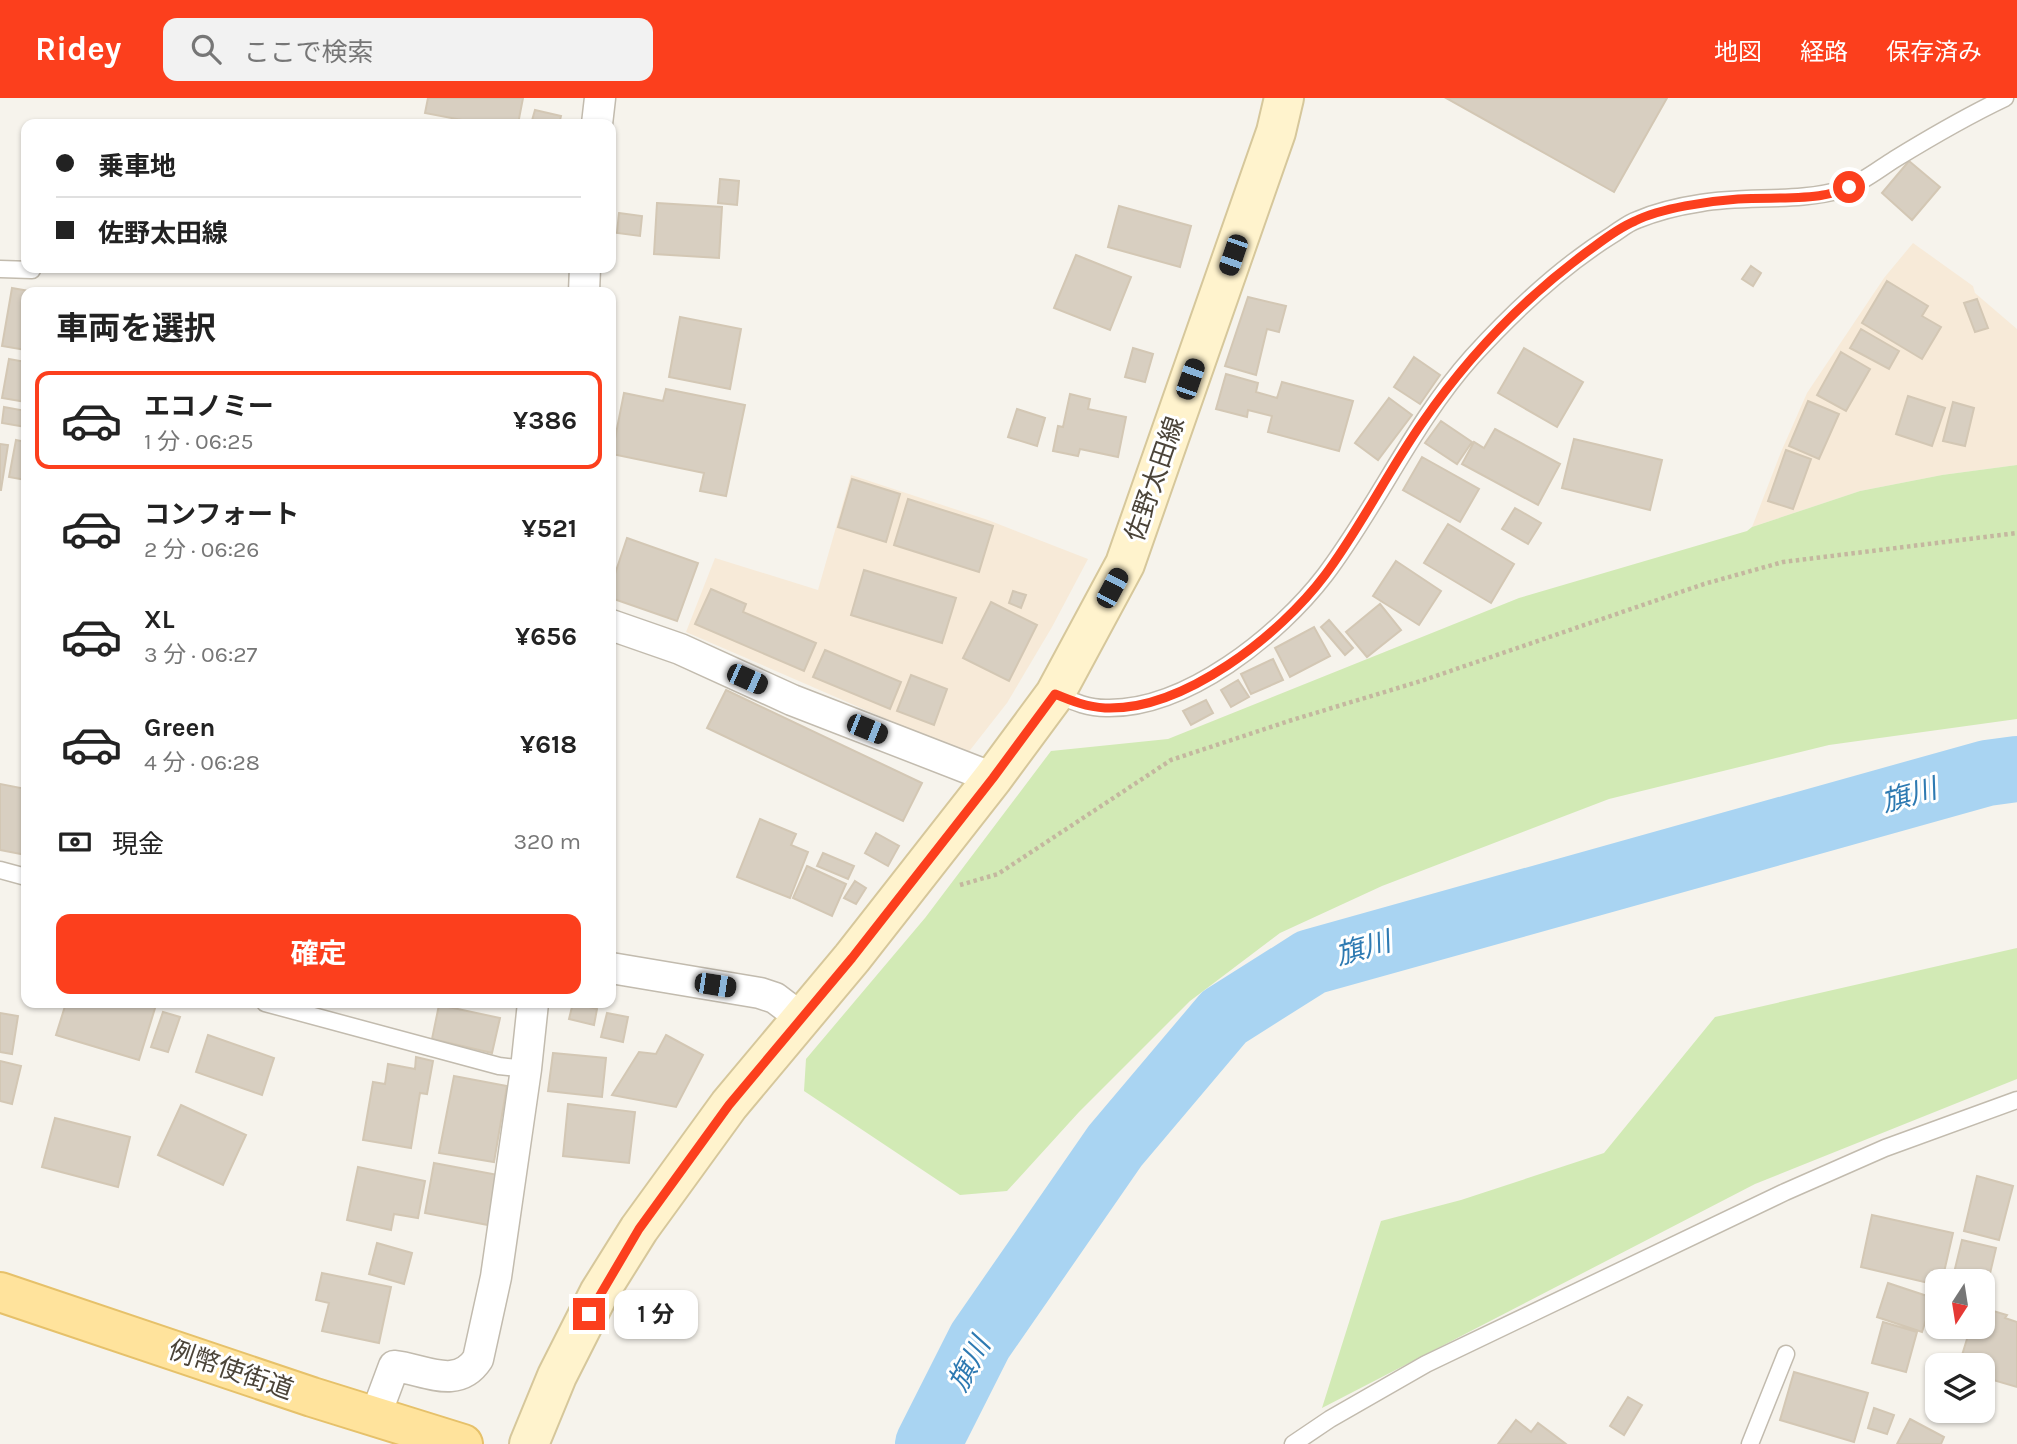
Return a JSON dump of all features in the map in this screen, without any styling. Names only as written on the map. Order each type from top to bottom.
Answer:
[{"type":"main road","name":"佐野太田線","points":[[529,1444],[563,1364],[599,1293],[639,1229],[729,1105],[852,958],[1055,694],[1125,564],[1276,132],[1284,98]]},
{"type":"main road","name":"例幣使街道","points":[[0,1292],[463,1444]]},
{"type":"street","points":[[598,119],[600,98]]},
{"type":"street","points":[[616,627],[680,649],[792,700],[993,778]]},
{"type":"street","points":[[616,969],[760,993],[775,998],[800,1017]]},
{"type":"street","points":[[375,1417],[394,1366],[441,1376],[457,1376],[470,1370],[478,1359],[496,1277],[532,1008]]},
{"type":"lane","points":[[1055,694],[1080,705],[1108,708],[1140,704],[1180,693],[1224,668],[1295,610],[1325,575],[1422,423],[1471,359],[1560,272],[1597,244],[1636,220],[1699,203],[1823,195],[1849,187],[1947,128],[2005,98]]},
{"type":"lane","points":[[0,269],[21,270]]},
{"type":"lane","points":[[0,870],[21,876]]},
{"type":"lane","points":[[284,1008],[499,1066],[526,1069]]},
{"type":"lane","points":[[1293,1444],[1329,1419],[1426,1364],[1772,1198],[1885,1148],[2017,1100]]},
{"type":"lane","points":[[1750,1444],[1786,1354]]},
{"type":"path","points":[[909,884],[960,885],[998,874],[1171,760],[1421,681],[1704,584],[1783,562],[2017,533]]},
{"type":"shaded area","points":[[1913,243],[1973,286],[1975,293],[2017,329],[2017,465],[1942,475],[1860,491],[1752,527],[1807,393],[1884,278]]},
{"type":"shaded area","points":[[851,475],[988,520],[1088,559],[1007,703],[967,754],[686,632],[715,558],[818,590]]},
{"type":"green space","points":[[2017,465],[2017,719],[1829,745],[1609,799],[1382,886],[1280,933],[1190,1001],[1079,1112],[1007,1191],[960,1195],[804,1091],[806,1059],[925,918],[1051,751],[1168,739],[1519,598],[1747,531],[1752,527],[1860,491],[1942,475]]},
{"type":"green space","points":[[2017,948],[2017,1079],[1755,1184],[1322,1408],[1381,1221],[1461,1200],[1604,1153],[1715,1017]]},
{"type":"building","points":[[428,98],[523,98],[519,119],[457,119],[425,113]]},
{"type":"building","points":[[1446,98],[1667,98],[1614,192]]},
{"type":"building","points":[[535,110],[561,116],[560,119],[532,119]]},
{"type":"building","points":[[1909,161],[1940,187],[1912,220],[1882,193]]},
{"type":"building","points":[[720,179],[739,181],[737,205],[718,203]]},
{"type":"building","points":[[657,203],[722,207],[719,258],[654,254]]},
{"type":"building","points":[[1119,206],[1191,226],[1180,267],[1108,247]]},
{"type":"building","points":[[619,213],[642,216],[640,236],[617,233]]},
{"type":"building","points":[[1076,255],[1131,277],[1110,330],[1054,308]]},
{"type":"building","points":[[1751,266],[1761,273],[1753,286],[1742,279]]},
{"type":"building","points":[[1887,281],[1928,306],[1922,316],[1941,327],[1922,359],[1862,323]]},
{"type":"building","points":[[12,288],[21,290],[21,349],[2,346]]},
{"type":"building","points":[[1248,297],[1286,306],[1279,332],[1267,329],[1256,375],[1225,366]]},
{"type":"building","points":[[1977,299],[1988,328],[1975,332],[1964,303]]},
{"type":"building","points":[[680,317],[741,329],[730,389],[669,377]]},
{"type":"building","points":[[1861,329],[1899,351],[1889,369],[1850,348]]},
{"type":"building","points":[[1133,348],[1153,354],[1145,382],[1125,377]]},
{"type":"building","points":[[1524,348],[1583,382],[1557,427],[1498,393]]},
{"type":"building","points":[[1841,352],[1870,369],[1846,411],[1817,395]]},
{"type":"building","points":[[1414,357],[1440,375],[1420,404],[1394,387]]},
{"type":"building","points":[[9,359],[21,361],[21,401],[2,398]]},
{"type":"building","points":[[1226,374],[1258,383],[1256,392],[1277,398],[1282,382],[1353,401],[1339,451],[1268,432],[1272,416],[1248,410],[1247,417],[1216,409]]},
{"type":"building","points":[[666,389],[745,405],[726,496],[700,491],[704,473],[616,455],[616,434],[624,393],[663,401]]},
{"type":"building","points":[[1070,394],[1090,399],[1088,409],[1126,417],[1118,457],[1080,449],[1078,456],[1053,451],[1058,426],[1063,427]]},
{"type":"building","points":[[1908,396],[1945,408],[1932,446],[1896,434]]},
{"type":"building","points":[[1389,398],[1412,415],[1378,460],[1355,443]]},
{"type":"building","points":[[1808,401],[1839,414],[1819,459],[1789,446]]},
{"type":"building","points":[[1953,402],[1974,408],[1965,446],[1943,441]]},
{"type":"building","points":[[4,407],[21,410],[21,426],[2,423]]},
{"type":"building","points":[[1017,409],[1045,418],[1037,446],[1008,437]]},
{"type":"building","points":[[1441,421],[1472,442],[1457,464],[1425,443]]},
{"type":"building","points":[[1495,429],[1560,464],[1538,505],[1462,464],[1474,442],[1484,448]]},
{"type":"building","points":[[1574,439],[1662,460],[1650,510],[1562,488]]},
{"type":"building","points":[[16,440],[21,441],[21,479],[9,477]]},
{"type":"building","points":[[0,444],[8,445],[1,490],[0,490]]},
{"type":"building","points":[[1786,450],[1811,459],[1793,509],[1768,501]]},
{"type":"building","points":[[1422,457],[1479,489],[1460,522],[1403,490]]},
{"type":"building","points":[[852,479],[900,494],[886,542],[838,527]]},
{"type":"building","points":[[908,499],[993,526],[979,572],[894,545]]},
{"type":"building","points":[[1515,508],[1541,523],[1528,544],[1502,529]]},
{"type":"building","points":[[1448,524],[1514,564],[1491,603],[1424,563]]},
{"type":"building","points":[[627,538],[698,563],[677,621],[616,600],[616,571]]},
{"type":"building","points":[[1396,561],[1441,591],[1419,625],[1373,596]]},
{"type":"building","points":[[864,570],[956,598],[942,643],[851,615]]},
{"type":"building","points":[[711,589],[746,604],[743,612],[816,643],[804,671],[695,624]]},
{"type":"building","points":[[1013,591],[1026,595],[1021,608],[1009,603]]},
{"type":"building","points":[[991,602],[1037,625],[1009,681],[963,658]]},
{"type":"building","points":[[1380,604],[1401,630],[1367,657],[1346,632]]},
{"type":"building","points":[[1329,620],[1353,648],[1345,655],[1321,627]]},
{"type":"building","points":[[1314,627],[1330,656],[1290,677],[1275,648]]},
{"type":"building","points":[[825,650],[901,682],[890,709],[813,677]]},
{"type":"building","points":[[1273,659],[1283,680],[1251,694],[1241,674]]},
{"type":"building","points":[[911,675],[947,689],[934,725],[897,711]]},
{"type":"building","points":[[1238,680],[1249,697],[1231,707],[1221,690]]},
{"type":"building","points":[[726,690],[922,783],[903,821],[707,728]]},
{"type":"building","points":[[1206,700],[1213,713],[1191,725],[1183,711]]},
{"type":"building","points":[[0,784],[21,788],[21,854],[0,850]]},
{"type":"building","points":[[760,819],[796,834],[791,845],[808,852],[790,898],[737,877]]},
{"type":"building","points":[[876,833],[899,846],[888,866],[865,853]]},
{"type":"building","points":[[823,853],[854,866],[848,879],[817,866]]},
{"type":"building","points":[[807,866],[846,884],[832,916],[793,898]]},
{"type":"building","points":[[855,881],[866,888],[856,904],[844,898]]},
{"type":"building","points":[[64,1008],[155,1008],[139,1060],[56,1035]]},
{"type":"building","points":[[438,1008],[453,1008],[500,1018],[492,1053],[432,1039]]},
{"type":"building","points":[[572,1008],[597,1009],[594,1025],[569,1019]]},
{"type":"building","points":[[163,1012],[180,1017],[168,1052],[151,1047]]},
{"type":"building","points":[[0,1013],[18,1016],[12,1054],[0,1052]]},
{"type":"building","points":[[607,1013],[628,1017],[623,1042],[601,1037]]},
{"type":"building","points":[[208,1035],[274,1058],[262,1095],[196,1072]]},
{"type":"building","points":[[666,1035],[703,1055],[676,1107],[612,1095],[639,1052],[656,1054]]},
{"type":"building","points":[[553,1053],[606,1058],[602,1097],[548,1091]]},
{"type":"building","points":[[416,1057],[433,1061],[427,1094],[420,1093],[411,1148],[363,1140],[373,1082],[385,1084],[388,1064],[415,1069]]},
{"type":"building","points":[[0,1061],[21,1066],[12,1104],[0,1101]]},
{"type":"building","points":[[454,1076],[507,1086],[494,1162],[439,1153]]},
{"type":"building","points":[[568,1104],[635,1112],[629,1163],[563,1156]]},
{"type":"building","points":[[181,1105],[246,1135],[223,1185],[158,1155]]},
{"type":"building","points":[[55,1118],[130,1137],[118,1187],[42,1167]]},
{"type":"building","points":[[434,1163],[498,1175],[488,1225],[425,1213]]},
{"type":"building","points":[[358,1167],[425,1181],[418,1218],[394,1214],[391,1230],[347,1220]]},
{"type":"building","points":[[1977,1176],[2013,1186],[1999,1240],[1964,1231]]},
{"type":"building","points":[[1872,1215],[1953,1233],[1945,1269],[1925,1269],[1925,1282],[1861,1267]]},
{"type":"building","points":[[1962,1240],[1996,1248],[1991,1269],[1955,1269]]},
{"type":"building","points":[[377,1243],[412,1253],[404,1284],[369,1274]]},
{"type":"building","points":[[322,1273],[391,1287],[379,1343],[322,1331],[329,1303],[316,1300]]},
{"type":"building","points":[[1888,1283],[1925,1295],[1925,1323],[1922,1332],[1877,1317]]},
{"type":"building","points":[[1995,1312],[2007,1315],[2005,1318],[2017,1322],[2017,1387],[1995,1381],[1995,1353],[1963,1353],[1967,1339],[1995,1339]]},
{"type":"building","points":[[1883,1322],[1917,1332],[1906,1372],[1872,1363]]},
{"type":"building","points":[[1794,1372],[1868,1393],[1854,1442],[1780,1420]]},
{"type":"building","points":[[1628,1397],[1642,1405],[1624,1435],[1610,1426]]},
{"type":"building","points":[[1874,1408],[1894,1415],[1887,1434],[1868,1428]]},
{"type":"building","points":[[1910,1419],[1944,1437],[1941,1444],[1897,1444]]},
{"type":"building","points":[[1516,1420],[1531,1432],[1538,1423],[1566,1444],[1498,1444]]},
{"type":"waterway","name":"旗川","points":[[928,1444],[980,1341],[1115,1146],[1224,1017],[1311,962],[1987,773],[2017,769]]},
{"type":"route","points":[[589,1314],[639,1229],[729,1105],[852,958],[1055,694],[1080,705],[1108,708],[1140,704],[1180,693],[1224,668],[1295,610],[1325,575],[1422,423],[1471,359],[1560,272],[1597,244],[1636,220],[1699,203],[1823,195],[1849,187]]}]
